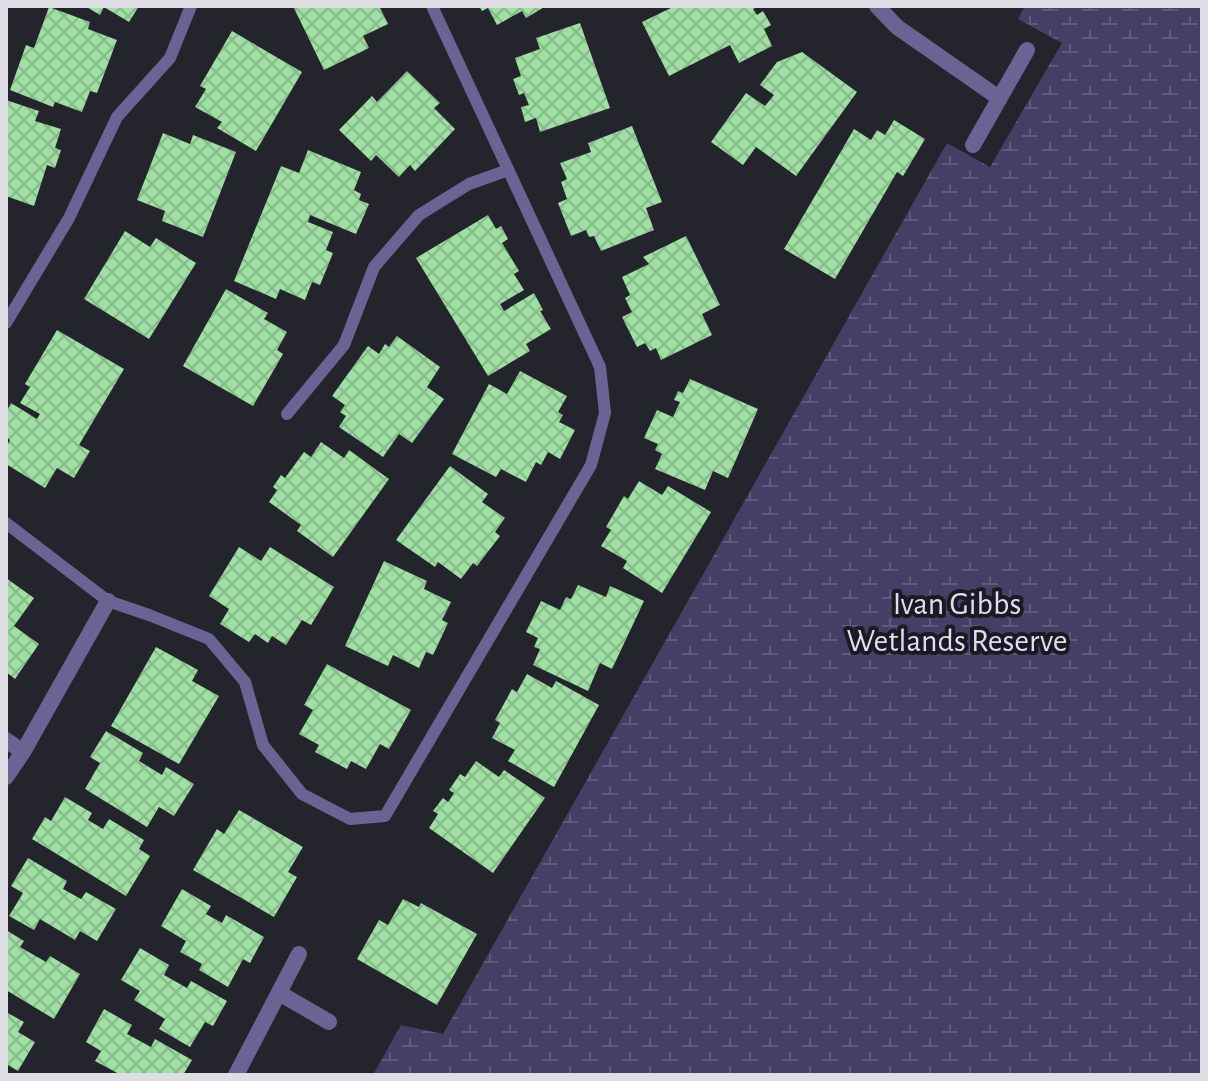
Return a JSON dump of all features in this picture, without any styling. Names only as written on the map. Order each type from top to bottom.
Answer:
[{"type":"street","points":[[877,6],[897,27],[999,98]]},
{"type":"street","points":[[973,145],[1027,50]]},
{"type":"street","points":[[6,777],[108,601]]},
{"type":"street","points":[[6,740],[23,752]]},
{"type":"street","points":[[236,1075],[299,954]]},
{"type":"street","points":[[279,993],[329,1022]]},
{"type":"lane","points":[[6,323],[69,218],[117,117],[170,58],[191,6]]},
{"type":"lane","points":[[6,523],[108,601],[209,639],[245,682],[263,745],[302,794],[350,819],[385,816],[591,465],[605,413],[600,367],[432,6]]},
{"type":"lane","points":[[287,414],[344,345],[374,267],[419,215],[469,184],[508,170]]},
{"type":"green space","name":"Ivan Gibbs Wetlands Reserve","points":[[1025,6],[1202,6],[1202,1075],[373,1075],[401,1025],[443,1034],[947,143],[990,167],[1062,43],[1018,19]]},
{"type":"building","points":[[85,6],[139,6],[129,22],[104,7],[100,15]]},
{"type":"building","points":[[293,6],[379,6],[388,24],[363,36],[369,48],[324,70]]},
{"type":"building","points":[[479,6],[546,6],[526,18],[522,11],[497,25],[488,8],[482,11]]},
{"type":"building","points":[[675,6],[759,6],[753,9],[757,15],[763,11],[771,25],[764,29],[772,46],[739,63],[730,45],[669,76],[642,22]]},
{"type":"building","points":[[49,7],[90,22],[88,29],[117,40],[97,93],[90,91],[82,112],[55,102],[53,107],[10,90],[26,45],[34,48]]},
{"type":"building","points":[[580,23],[610,108],[540,132],[536,118],[525,122],[521,107],[529,105],[524,93],[519,95],[513,79],[521,76],[515,58],[540,49],[536,38]]},
{"type":"building","points":[[232,31],[302,72],[256,151],[217,128],[222,122],[195,107],[206,89],[200,86]]},
{"type":"building","points":[[802,52],[857,92],[796,176],[756,147],[743,165],[711,142],[746,93],[765,106],[774,95],[760,85],[777,62]]},
{"type":"building","points":[[407,71],[440,103],[434,108],[455,129],[415,171],[410,165],[399,177],[376,155],[371,161],[339,130],[372,96],[377,102]]},
{"type":"building","points":[[6,100],[39,111],[35,121],[61,129],[55,148],[61,150],[55,168],[47,165],[34,206],[6,196]]},
{"type":"building","points":[[894,120],[925,139],[903,176],[897,172],[835,279],[784,249],[854,129],[871,140],[877,130],[885,135]]},
{"type":"building","points":[[632,126],[662,202],[646,208],[654,230],[601,251],[594,236],[589,237],[586,230],[571,236],[558,203],[567,199],[561,182],[567,179],[560,163],[591,152],[588,143]]},
{"type":"building","points":[[163,133],[190,144],[193,135],[236,152],[203,237],[162,221],[165,211],[137,200]]},
{"type":"building","points":[[308,150],[361,172],[354,190],[361,194],[359,200],[369,204],[356,234],[310,215],[308,222],[333,232],[326,250],[333,253],[320,285],[312,282],[305,300],[280,289],[276,299],[234,281],[281,166],[299,173]]},
{"type":"building","points":[[488,215],[496,229],[501,226],[508,239],[502,243],[519,271],[514,274],[524,290],[500,304],[504,311],[534,293],[551,329],[526,344],[530,351],[488,376],[416,258]]},
{"type":"building","points":[[125,231],[150,247],[156,238],[196,263],[149,339],[84,299]]},
{"type":"building","points":[[686,236],[720,305],[702,314],[712,335],[661,360],[656,348],[650,351],[645,343],[637,347],[622,317],[632,312],[625,298],[630,295],[622,277],[649,264],[643,257]]},
{"type":"building","points":[[226,289],[268,313],[264,319],[287,332],[277,350],[283,354],[253,406],[183,366]]},
{"type":"building","points":[[57,330],[124,369],[79,445],[90,451],[74,478],[57,468],[45,488],[6,464],[6,448],[10,440],[6,437],[6,412],[11,403],[37,419],[40,414],[20,403],[30,387],[25,384]]},
{"type":"building","points":[[397,336],[440,367],[427,387],[444,399],[412,443],[399,434],[383,457],[339,427],[346,416],[340,412],[345,405],[332,396],[368,346],[379,354],[385,344],[389,347]]},
{"type":"building","points":[[520,371],[567,396],[558,412],[563,415],[559,422],[575,430],[560,459],[548,452],[541,465],[536,462],[526,482],[501,469],[496,477],[452,454],[489,384],[507,394]]},
{"type":"building","points":[[690,379],[758,409],[728,478],[713,471],[705,490],[655,469],[662,454],[655,450],[658,444],[644,438],[657,410],[673,417],[680,402],[674,400],[678,391],[683,393]]},
{"type":"building","points":[[321,442],[344,458],[349,450],[389,479],[333,557],[297,531],[301,525],[269,502],[277,490],[273,487],[281,475],[285,478],[304,452],[311,457]]},
{"type":"building","points":[[450,466],[488,494],[482,502],[505,518],[495,532],[500,536],[477,566],[473,563],[461,579],[438,562],[435,567],[396,540]]},
{"type":"building","points":[[639,481],[662,495],[668,486],[711,512],[662,593],[623,568],[627,561],[601,546],[611,530],[606,527],[624,496],[628,499]]},
{"type":"building","points":[[239,547],[261,561],[270,547],[334,587],[311,625],[302,620],[286,645],[272,636],[268,643],[255,634],[249,642],[220,624],[229,609],[209,596]]},
{"type":"building","points":[[384,561],[427,581],[424,589],[451,602],[442,620],[448,623],[433,655],[426,652],[419,668],[393,655],[388,666],[345,646]]},
{"type":"building","points":[[6,578],[34,598],[14,626],[39,644],[15,679],[6,672]]},
{"type":"building","points":[[578,585],[606,597],[610,586],[644,601],[612,669],[600,663],[588,691],[533,665],[540,649],[534,647],[538,638],[526,632],[541,601],[560,610],[566,597],[571,599]]},
{"type":"building","points":[[156,647],[198,670],[192,681],[219,696],[179,764],[111,726]]},
{"type":"building","points":[[327,664],[411,710],[389,749],[380,744],[366,769],[351,761],[347,769],[315,752],[319,745],[299,734],[313,710],[304,705]]},
{"type":"building","points":[[527,674],[552,688],[556,681],[599,705],[554,787],[508,761],[515,750],[492,738],[500,723],[495,720],[512,689],[517,692]]},
{"type":"building","points":[[106,731],[143,753],[139,761],[162,775],[166,767],[194,784],[174,816],[159,807],[147,827],[85,789],[100,763],[90,757]]},
{"type":"building","points":[[476,761],[499,777],[504,770],[545,798],[493,873],[429,828],[438,814],[433,811],[443,798],[448,802],[454,793],[449,790],[460,774],[465,777]]},
{"type":"building","points":[[65,797],[92,813],[88,820],[103,829],[109,819],[144,840],[139,849],[150,856],[126,896],[32,839],[45,817],[51,821]]},
{"type":"building","points":[[239,810],[303,847],[288,872],[297,877],[274,917],[193,870],[217,829],[224,834]]},
{"type":"building","points":[[28,858],[67,881],[63,889],[81,899],[86,892],[116,909],[97,941],[80,931],[75,940],[40,919],[34,930],[9,916],[23,893],[11,886]]},
{"type":"building","points":[[182,889],[211,906],[206,914],[222,923],[226,915],[264,937],[250,963],[243,959],[228,987],[199,970],[202,964],[180,952],[186,941],[161,926]]},
{"type":"building","points":[[403,899],[419,907],[421,903],[477,934],[437,1005],[357,959],[379,920],[388,925]]},
{"type":"building","points":[[6,930],[24,941],[20,947],[46,962],[50,956],[80,974],[54,1019],[6,990]]},
{"type":"building","points":[[140,948],[169,965],[164,975],[187,988],[191,981],[227,1001],[213,1026],[205,1022],[190,1047],[159,1029],[165,1019],[134,1000],[140,991],[121,980]]},
{"type":"building","points":[[104,1009],[132,1025],[127,1034],[151,1047],[155,1039],[192,1060],[183,1075],[121,1075],[95,1061],[101,1051],[86,1042]]},
{"type":"building","points":[[6,1012],[24,1022],[18,1032],[35,1042],[18,1071],[6,1064]]}]
